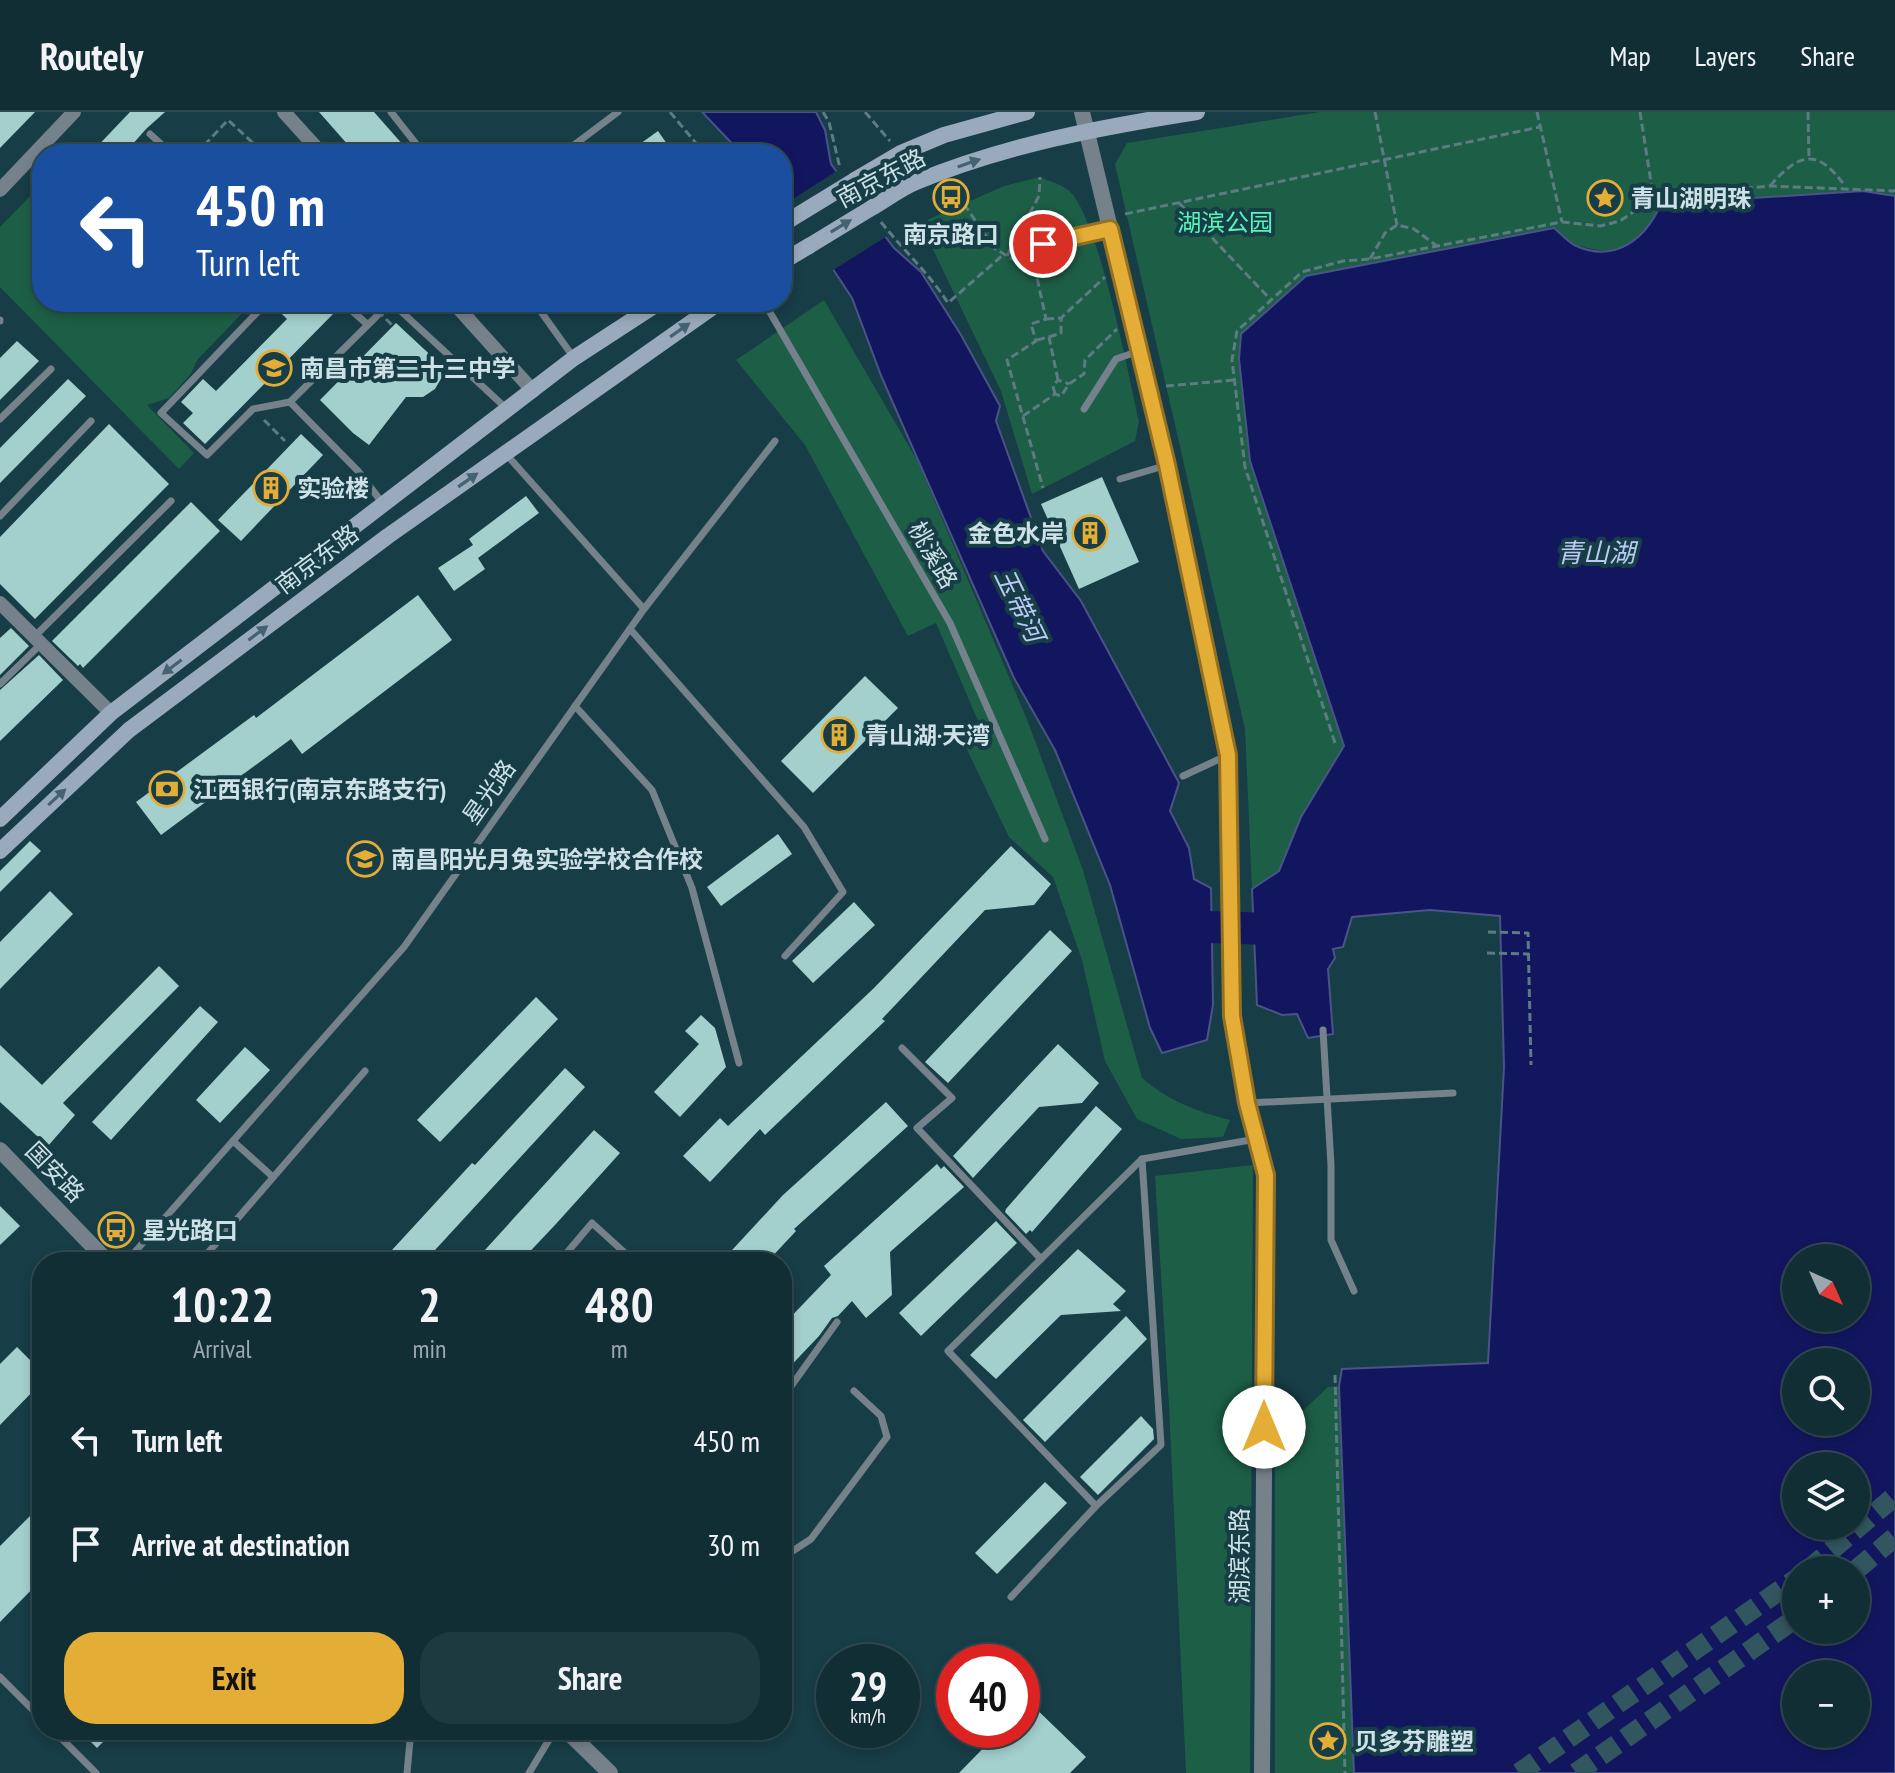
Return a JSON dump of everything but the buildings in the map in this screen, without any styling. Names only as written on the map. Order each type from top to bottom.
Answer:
[{"type":"main road","name":"南京东路","points":[[792,218],[849,177],[901,153],[944,135],[1027,112]]},
{"type":"main road","name":"南京东路","points":[[792,256],[876,213],[913,183],[983,158],[1086,130],[1197,112]]},
{"type":"main road","name":"南京东路","points":[[0,819],[111,713],[574,358],[645,312]]},
{"type":"main road","name":"南京东路","points":[[0,851],[129,730],[388,536],[706,312]]},
{"type":"street","points":[[44,144],[74,112]]},
{"type":"street","points":[[284,112],[313,144]]},
{"type":"street","name":"湖滨东路","points":[[1082,112],[1167,465],[1228,755],[1232,1016],[1247,1103],[1266,1175],[1262,1773]]},
{"type":"street","points":[[0,190],[32,156]]},
{"type":"street","points":[[462,312],[533,391]]},
{"type":"street","points":[[2,608],[111,713]]},
{"type":"street","name":"国安路","points":[[0,1150],[98,1252]]},
{"type":"street","points":[[576,1740],[610,1773]]},
{"type":"lane","points":[[391,112],[416,144]]},
{"type":"lane","points":[[575,144],[618,112]]},
{"type":"lane","points":[[150,134],[161,144]]},
{"type":"lane","points":[[1043,244],[1108,223]]},
{"type":"lane","points":[[257,312],[161,413],[207,455],[253,409],[290,402],[380,312]]},
{"type":"lane","points":[[353,312],[367,324]]},
{"type":"lane","points":[[402,312],[509,410]]},
{"type":"lane","points":[[541,312],[574,358]]},
{"type":"lane","name":"桃溪路","points":[[770,312],[950,623],[1045,839]]},
{"type":"lane","points":[[1084,409],[1116,359],[1139,351]]},
{"type":"lane","points":[[0,419],[51,369]]},
{"type":"lane","points":[[290,402],[358,471],[384,505]]},
{"type":"lane","points":[[0,516],[91,421]]},
{"type":"lane","name":"星光路","points":[[135,1252],[404,947],[644,609],[775,441]]},
{"type":"lane","points":[[506,454],[644,609]]},
{"type":"lane","points":[[1120,479],[1167,465]]},
{"type":"lane","points":[[0,684],[171,501]]},
{"type":"lane","points":[[630,629],[804,827],[843,892],[785,956]]},
{"type":"lane","points":[[575,706],[652,790],[692,888],[739,1063]]},
{"type":"lane","points":[[1183,776],[1228,755]]},
{"type":"lane","points":[[1323,1030],[1331,1165],[1331,1240],[1354,1291]]},
{"type":"lane","points":[[902,1048],[952,1098],[917,1128],[1041,1259]]},
{"type":"lane","points":[[209,1252],[365,1071]]},
{"type":"lane","points":[[1247,1103],[1453,1093]]},
{"type":"lane","points":[[1096,1506],[948,1351],[1142,1159],[1256,1139]]},
{"type":"lane","points":[[233,1141],[273,1177]]},
{"type":"lane","points":[[1011,1597],[1096,1506],[1161,1445],[1142,1159]]},
{"type":"lane","points":[[567,1252],[592,1223],[624,1252]]},
{"type":"lane","points":[[792,1385],[837,1322]]},
{"type":"lane","points":[[792,1551],[811,1539],[887,1437],[881,1416],[854,1391]]},
{"type":"lane","points":[[0,1677],[32,1708]]},
{"type":"lane","points":[[63,1740],[96,1773]]},
{"type":"lane","points":[[407,1773],[410,1740]]},
{"type":"lane","points":[[529,1773],[549,1740]]},
{"type":"path","points":[[670,112],[697,144]]},
{"type":"path","points":[[823,112],[835,141],[836,159],[849,177]]},
{"type":"path","points":[[865,112],[901,153]]},
{"type":"path","points":[[1375,112],[1397,225]]},
{"type":"path","points":[[1537,112],[1562,222]]},
{"type":"path","points":[[1640,112],[1653,197]]},
{"type":"path","points":[[1808,112],[1809,158]]},
{"type":"path","points":[[205,144],[228,120],[254,144]]},
{"type":"path","points":[[1108,223],[1179,203],[1540,127]]},
{"type":"path","points":[[1770,186],[1794,161],[1809,158],[1834,171],[1846,187]]},
{"type":"path","points":[[876,213],[897,243],[932,278],[948,303],[1006,255],[1039,196],[1040,177]]},
{"type":"path","points":[[1335,743],[1245,467],[1232,360],[1237,331],[1302,272],[1343,261],[1370,259],[1562,222],[1600,226],[1620,221],[1653,197],[1770,186],[1895,191]]},
{"type":"path","points":[[1179,203],[1271,300]]},
{"type":"path","points":[[964,204],[994,248],[1036,273],[1046,319]]},
{"type":"path","points":[[1370,259],[1385,233],[1397,225],[1414,229],[1437,246]]},
{"type":"path","points":[[1036,341],[1031,324],[1061,318],[1105,277],[1102,266]]},
{"type":"path","points":[[379,312],[393,326]]},
{"type":"path","points":[[1043,488],[1007,360],[1036,341],[1061,333],[1061,318]]},
{"type":"path","points":[[1055,394],[1061,396],[1067,392],[1069,384],[1084,374],[1085,360],[1117,329]]},
{"type":"path","points":[[1049,337],[1058,380]]},
{"type":"path","points":[[1058,380],[1069,384]]},
{"type":"path","points":[[1055,394],[1053,386],[1058,380]]},
{"type":"path","points":[[1148,387],[1234,380]]},
{"type":"path","points":[[1023,416],[1055,394]]},
{"type":"path","points":[[253,409],[285,441]]},
{"type":"path","points":[[1488,932],[1528,933],[1531,1065]]},
{"type":"path","points":[[1487,953],[1529,954]]},
{"type":"path","points":[[1335,1375],[1345,1773]]},
{"type":"green space","name":"湖滨公园","points":[[1320,112],[1895,112],[1895,196],[1863,191],[1653,222],[1634,240],[1618,249],[1598,250],[1573,244],[1250,461],[1344,746],[1301,817],[1279,871],[1252,889],[1245,729],[1115,164],[1127,143]]},
{"type":"green space","points":[[1040,177],[1068,190],[1079,205],[1090,230],[1111,298],[1139,421],[1135,441],[1032,494],[1001,391],[928,239],[913,246],[909,239],[929,219],[1004,186]]},
{"type":"green space","points":[[32,194],[32,312],[243,312],[198,359],[190,375],[169,398],[147,405],[194,453],[179,469],[0,287],[0,227]]},
{"type":"green space","points":[[824,300],[918,462],[1028,722],[1083,870],[1142,1078],[1183,1104],[1230,1120],[1223,1137],[1181,1139],[1137,1119],[1105,1061],[1082,960],[1053,877],[1009,837],[960,735],[979,723],[936,623],[908,636],[805,445],[736,360]]},
{"type":"green space","points":[[1253,1165],[1250,1773],[1186,1773],[1155,1176]]},
{"type":"green space","points":[[1339,1386],[1354,1773],[1275,1773],[1275,1437],[1328,1387]]},
{"type":"water","points":[[702,112],[816,112],[825,130],[831,164],[894,248],[921,272],[961,335],[1000,406],[996,421],[1043,551],[1081,601],[1179,783],[1170,811],[1189,848],[1194,879],[1211,888],[1213,1005],[1207,1040],[1162,1053],[1150,1028],[1110,885],[1055,750],[1014,678],[882,378],[852,298],[792,207],[792,144],[732,144]]},
{"type":"water","name":"青山湖","points":[[1863,191],[1895,196],[1895,1773],[1354,1773],[1339,1386],[1342,1369],[1488,1363],[1504,1067],[1500,916],[1430,910],[1352,917],[1343,947],[1333,949],[1335,958],[1328,969],[1333,1034],[1308,1038],[1297,1014],[1282,1015],[1257,1005],[1252,889],[1279,871],[1301,817],[1344,746],[1250,461],[1239,359],[1241,334],[1306,276],[1554,228],[1574,245],[1602,252],[1615,250],[1637,238],[1661,204]]},
{"type":"pier","points":[[840,169],[889,235],[830,272],[792,215],[792,200]]},
{"type":"waterway","name":"玉带河","points":[[1173,920],[1176,926],[1271,929]]},
{"type":"tunnel","points":[[1824,1556],[1895,1496]]},
{"type":"tunnel","points":[[1870,1558],[1895,1537]]},
{"type":"tunnel","points":[[1519,1773],[1782,1589]]},
{"type":"tunnel","points":[[1576,1773],[1782,1628]]},
{"type":"place","name":"南京路口","points":[[951,197]]},
{"type":"place","name":"青山湖明珠","points":[[1605,198]]},
{"type":"place","name":"南昌市第二十三中学","points":[[274,368]]},
{"type":"place","name":"实验楼","points":[[271,488]]},
{"type":"place","name":"金色水岸","points":[[1090,533]]},
{"type":"place","name":"青山湖·天湾","points":[[839,735]]},
{"type":"place","name":"江西银行(南京东路支行)","points":[[167,789]]},
{"type":"place","name":"南昌阳光月兔实验学校合作校","points":[[365,859]]},
{"type":"place","name":"星光路口","points":[[116,1230]]},
{"type":"place","name":"贝多芬雕塑","points":[[1328,1741]]},
{"type":"route","points":[[1043,244],[1110,229],[1167,465],[1228,755],[1232,1016],[1247,1103],[1266,1175],[1264,1427]]}]
